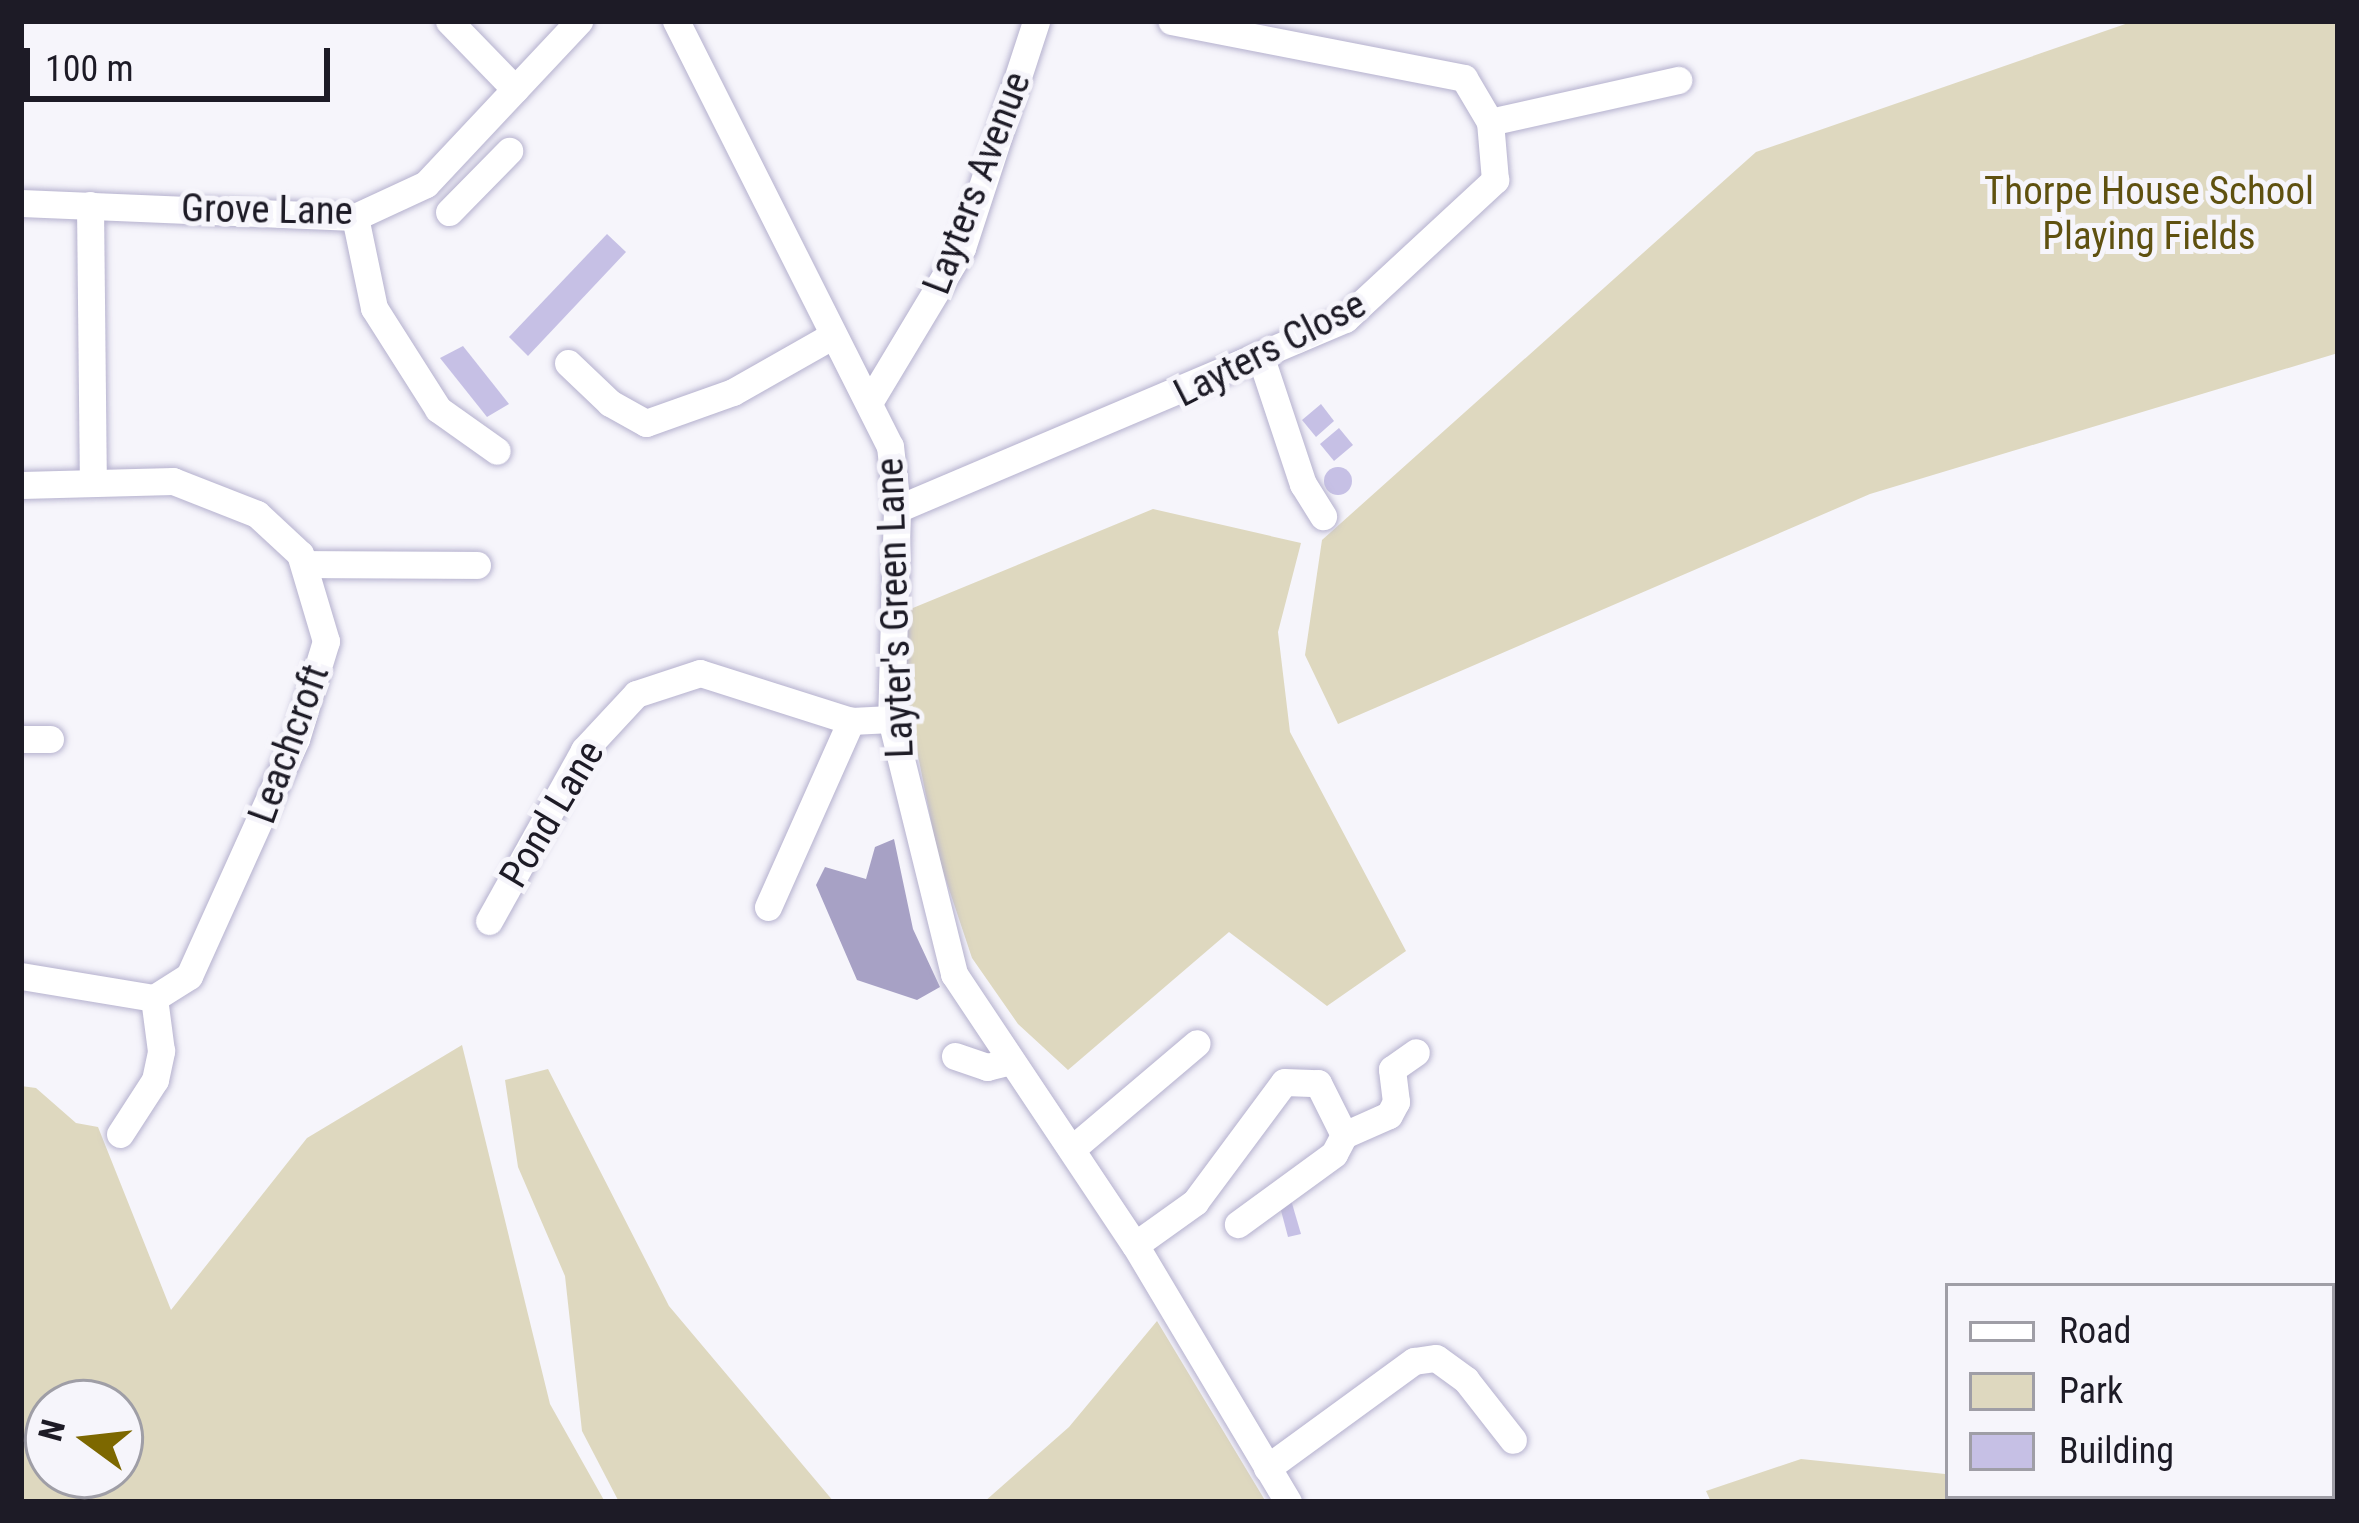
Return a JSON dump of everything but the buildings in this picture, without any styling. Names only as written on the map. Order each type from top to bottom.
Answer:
[{"type":"street","points":[[449,21],[515,89]]},
{"type":"street","name":"Grove Lane","points":[[21,202],[355,217],[398,203],[458,153],[579,21]]},
{"type":"street","name":"Layter's Green Lane","points":[[676,21],[830,337],[870,401],[890,446],[897,509],[891,719],[953,974],[1007,1062],[1073,1148],[1135,1244],[1288,1502]]},
{"type":"street","name":"Layters Avenue","points":[[870,401],[962,248],[1036,21]]},
{"type":"street","points":[[1172,21],[1188,30],[1464,78],[1490,122],[1678,80]]},
{"type":"street","name":"Layters Close","points":[[897,509],[1261,358],[1376,297],[1485,195],[1498,163],[1490,122]]},
{"type":"street","points":[[449,212],[509,151]]},
{"type":"street","points":[[458,153],[484,173]]},
{"type":"street","points":[[91,205],[93,479]]},
{"type":"street","points":[[355,217],[374,308],[438,409],[497,451]]},
{"type":"street","points":[[568,363],[610,404],[646,422],[734,392],[830,337]]},
{"type":"street","points":[[1261,358],[1303,484],[1323,516]]},
{"type":"street","name":"Leachcroft","points":[[21,484],[93,479],[173,482],[227,500],[279,528],[304,564],[326,641],[312,700],[202,961],[154,998]]},
{"type":"street","points":[[304,564],[477,566]]},
{"type":"street","name":"Pond Lane","points":[[489,921],[584,750],[636,694],[700,674],[851,721],[891,719]]},
{"type":"street","points":[[768,908],[851,721]]},
{"type":"street","points":[[21,739],[50,740]]},
{"type":"street","points":[[21,976],[154,998],[161,1051],[155,1080],[120,1134]]},
{"type":"street","points":[[1073,1148],[1197,1043]]},
{"type":"street","points":[[1238,1224],[1334,1154],[1344,1135],[1389,1115],[1396,1102],[1392,1069],[1416,1052]]},
{"type":"street","points":[[956,1056],[987,1066],[1007,1062]]},
{"type":"street","points":[[1135,1244],[1195,1202],[1283,1082],[1318,1083],[1344,1135]]},
{"type":"street","points":[[1267,1468],[1414,1361],[1436,1358],[1466,1380],[1513,1440]]},
{"type":"green space","name":"Thorpe House School Playing Fields","points":[[2134,21],[2338,21],[2338,353],[1870,494],[1338,724],[1305,655],[1322,540],[1756,152]]},
{"type":"green space","points":[[1153,509],[1301,543],[1278,632],[1290,732],[1406,951],[1327,1006],[1229,932],[1068,1070],[1018,1024],[972,958],[938,856],[905,690],[908,610]]},
{"type":"green space","points":[[462,1045],[550,1404],[605,1502],[21,1502],[21,1086],[36,1088],[76,1123],[98,1127],[171,1310],[307,1138]]},
{"type":"green space","points":[[548,1069],[669,1306],[834,1502],[619,1502],[582,1431],[565,1276],[518,1167],[505,1080]]},
{"type":"green space","points":[[1157,1321],[1266,1502],[984,1502],[1069,1427]]},
{"type":"green space","points":[[2335,1442],[2338,1502],[2292,1502],[2335,1499]]},
{"type":"green space","points":[[1801,1459],[1945,1474],[1945,1499],[2024,1502],[1711,1502],[1706,1491]]},
{"type":"shaded area","points":[[894,839],[913,929],[940,987],[917,1000],[857,980],[816,885],[825,867],[866,879],[875,847]]}]
